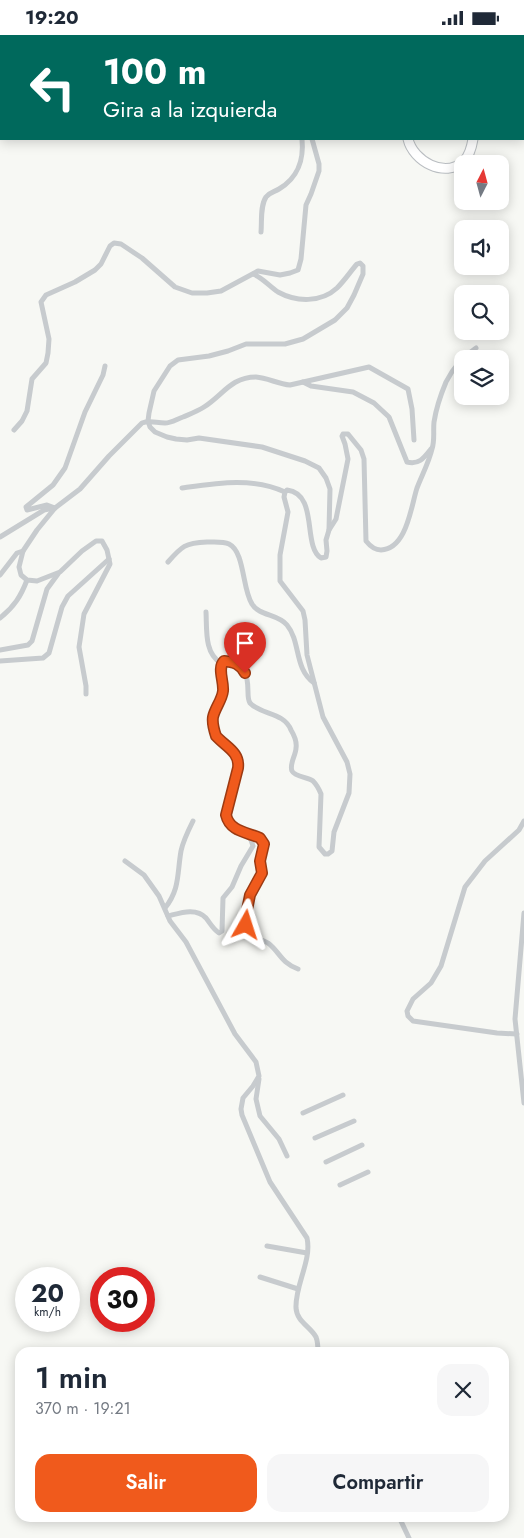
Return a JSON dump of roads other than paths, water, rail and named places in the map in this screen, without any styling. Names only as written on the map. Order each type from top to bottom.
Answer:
[{"type":"main road","points":[[408,140],[410,146],[419,158],[440,169],[451,168],[464,161],[472,146],[473,140]]},
{"type":"street","points":[[261,231],[263,207],[266,198],[271,192],[279,189],[292,179],[302,157],[302,140]]},
{"type":"street","points":[[14,430],[22,421],[27,411],[32,379],[46,363],[49,339],[41,302],[46,295],[75,282],[95,270],[101,264],[110,246],[114,243],[121,244],[142,258],[175,287],[192,293],[221,291],[258,271],[280,275],[298,270],[301,259],[306,205],[312,194],[319,171],[312,140]]},
{"type":"street","points":[[253,273],[266,281],[276,291],[293,299],[308,300],[322,297],[335,290],[357,264],[360,263],[363,266],[363,274],[347,308],[335,320],[303,339],[285,344],[246,344],[209,356],[178,360],[170,366],[154,391],[148,421],[150,427],[155,432],[176,439],[187,440],[199,437],[262,447],[306,461],[319,468],[326,478],[330,489],[329,531]]},
{"type":"street","points":[[182,488],[222,483],[250,483],[272,486],[285,492],[288,490],[293,491],[302,499],[307,511],[316,555],[321,558],[326,557],[326,541],[336,519],[348,459],[342,436],[343,434],[348,434],[361,450],[364,459],[366,541],[377,550],[387,550],[403,534],[410,518],[418,487],[433,447],[434,423],[446,382],[464,355],[476,348]]},
{"type":"street","points":[[55,507],[47,505],[27,510],[26,507],[53,485],[66,468],[85,412],[103,375],[105,366]]},
{"type":"street","points":[[60,573],[37,581],[27,580],[22,575],[19,567],[23,551],[55,507],[80,489],[142,423],[148,421],[167,423],[194,412],[216,399],[232,383],[242,379],[256,377],[290,385],[369,367],[408,389],[412,409],[414,440]]},
{"type":"street","points":[[303,383],[311,386],[353,392],[374,403],[389,417],[407,462],[413,464],[420,462],[433,447]]},
{"type":"street","points":[[221,663],[224,661],[234,661],[241,666],[248,684],[248,699],[250,703],[287,722],[291,729],[296,749],[292,771],[296,775],[312,781],[319,788],[321,794],[319,847],[325,854],[328,854],[332,851],[334,832],[350,793],[350,774],[347,762],[323,717],[307,655],[303,611],[280,581],[280,555],[288,511],[284,497],[285,492]]},
{"type":"street","points":[[0,537],[44,510],[55,507]]},
{"type":"street","points":[[0,650],[28,645],[32,641],[47,589],[82,551],[96,541],[102,541],[107,550],[110,564],[84,615],[79,647],[86,694]]},
{"type":"street","points":[[168,562],[187,544],[208,542],[232,545],[237,554],[251,603],[255,607],[281,619],[287,625],[294,636],[297,655],[306,678],[314,683]]},
{"type":"street","points":[[0,575],[18,553],[23,551]]},
{"type":"street","points":[[0,661],[43,658],[49,653],[62,607],[68,596],[108,559]]},
{"type":"street","points":[[0,617],[9,611],[20,597],[27,580]]},
{"type":"street","points":[[206,612],[207,641],[212,655],[221,663]]},
{"type":"street","points":[[221,663],[222,694],[213,716],[214,728],[216,736],[237,755],[239,760],[226,815],[232,826],[246,834],[260,838],[264,844],[260,861],[262,873],[248,902],[246,915],[247,931],[255,939],[269,944],[280,958],[290,966],[298,969]]},
{"type":"street","points":[[165,908],[176,889],[182,850],[193,821]]},
{"type":"street","points":[[517,1034],[497,1033],[414,1021],[408,1016],[407,1011],[413,999],[431,983],[441,966],[465,887],[486,861],[519,830],[524,821]]},
{"type":"street","points":[[168,916],[196,911],[204,916],[215,931],[219,933],[222,931],[223,898],[232,887],[252,846],[251,840],[246,834]]},
{"type":"street","points":[[126,861],[144,875],[159,896],[168,916],[186,942],[235,1034],[256,1062],[259,1076],[256,1099],[258,1111],[262,1119],[279,1139],[287,1156]]},
{"type":"street","points":[[524,913],[515,1019],[524,1103]]},
{"type":"street","points":[[259,1076],[243,1098],[242,1115],[270,1182],[307,1238],[307,1253],[298,1289],[296,1307],[297,1315],[317,1339],[318,1347]]},
{"type":"street","points":[[303,1113],[343,1095]]},
{"type":"street","points":[[315,1139],[354,1121]]},
{"type":"street","points":[[326,1162],[362,1145]]},
{"type":"street","points":[[340,1185],[368,1172]]},
{"type":"street","points":[[267,1246],[307,1253]]},
{"type":"street","points":[[260,1277],[298,1289]]},
{"type":"street","points":[[401,1522],[409,1538]]}]
